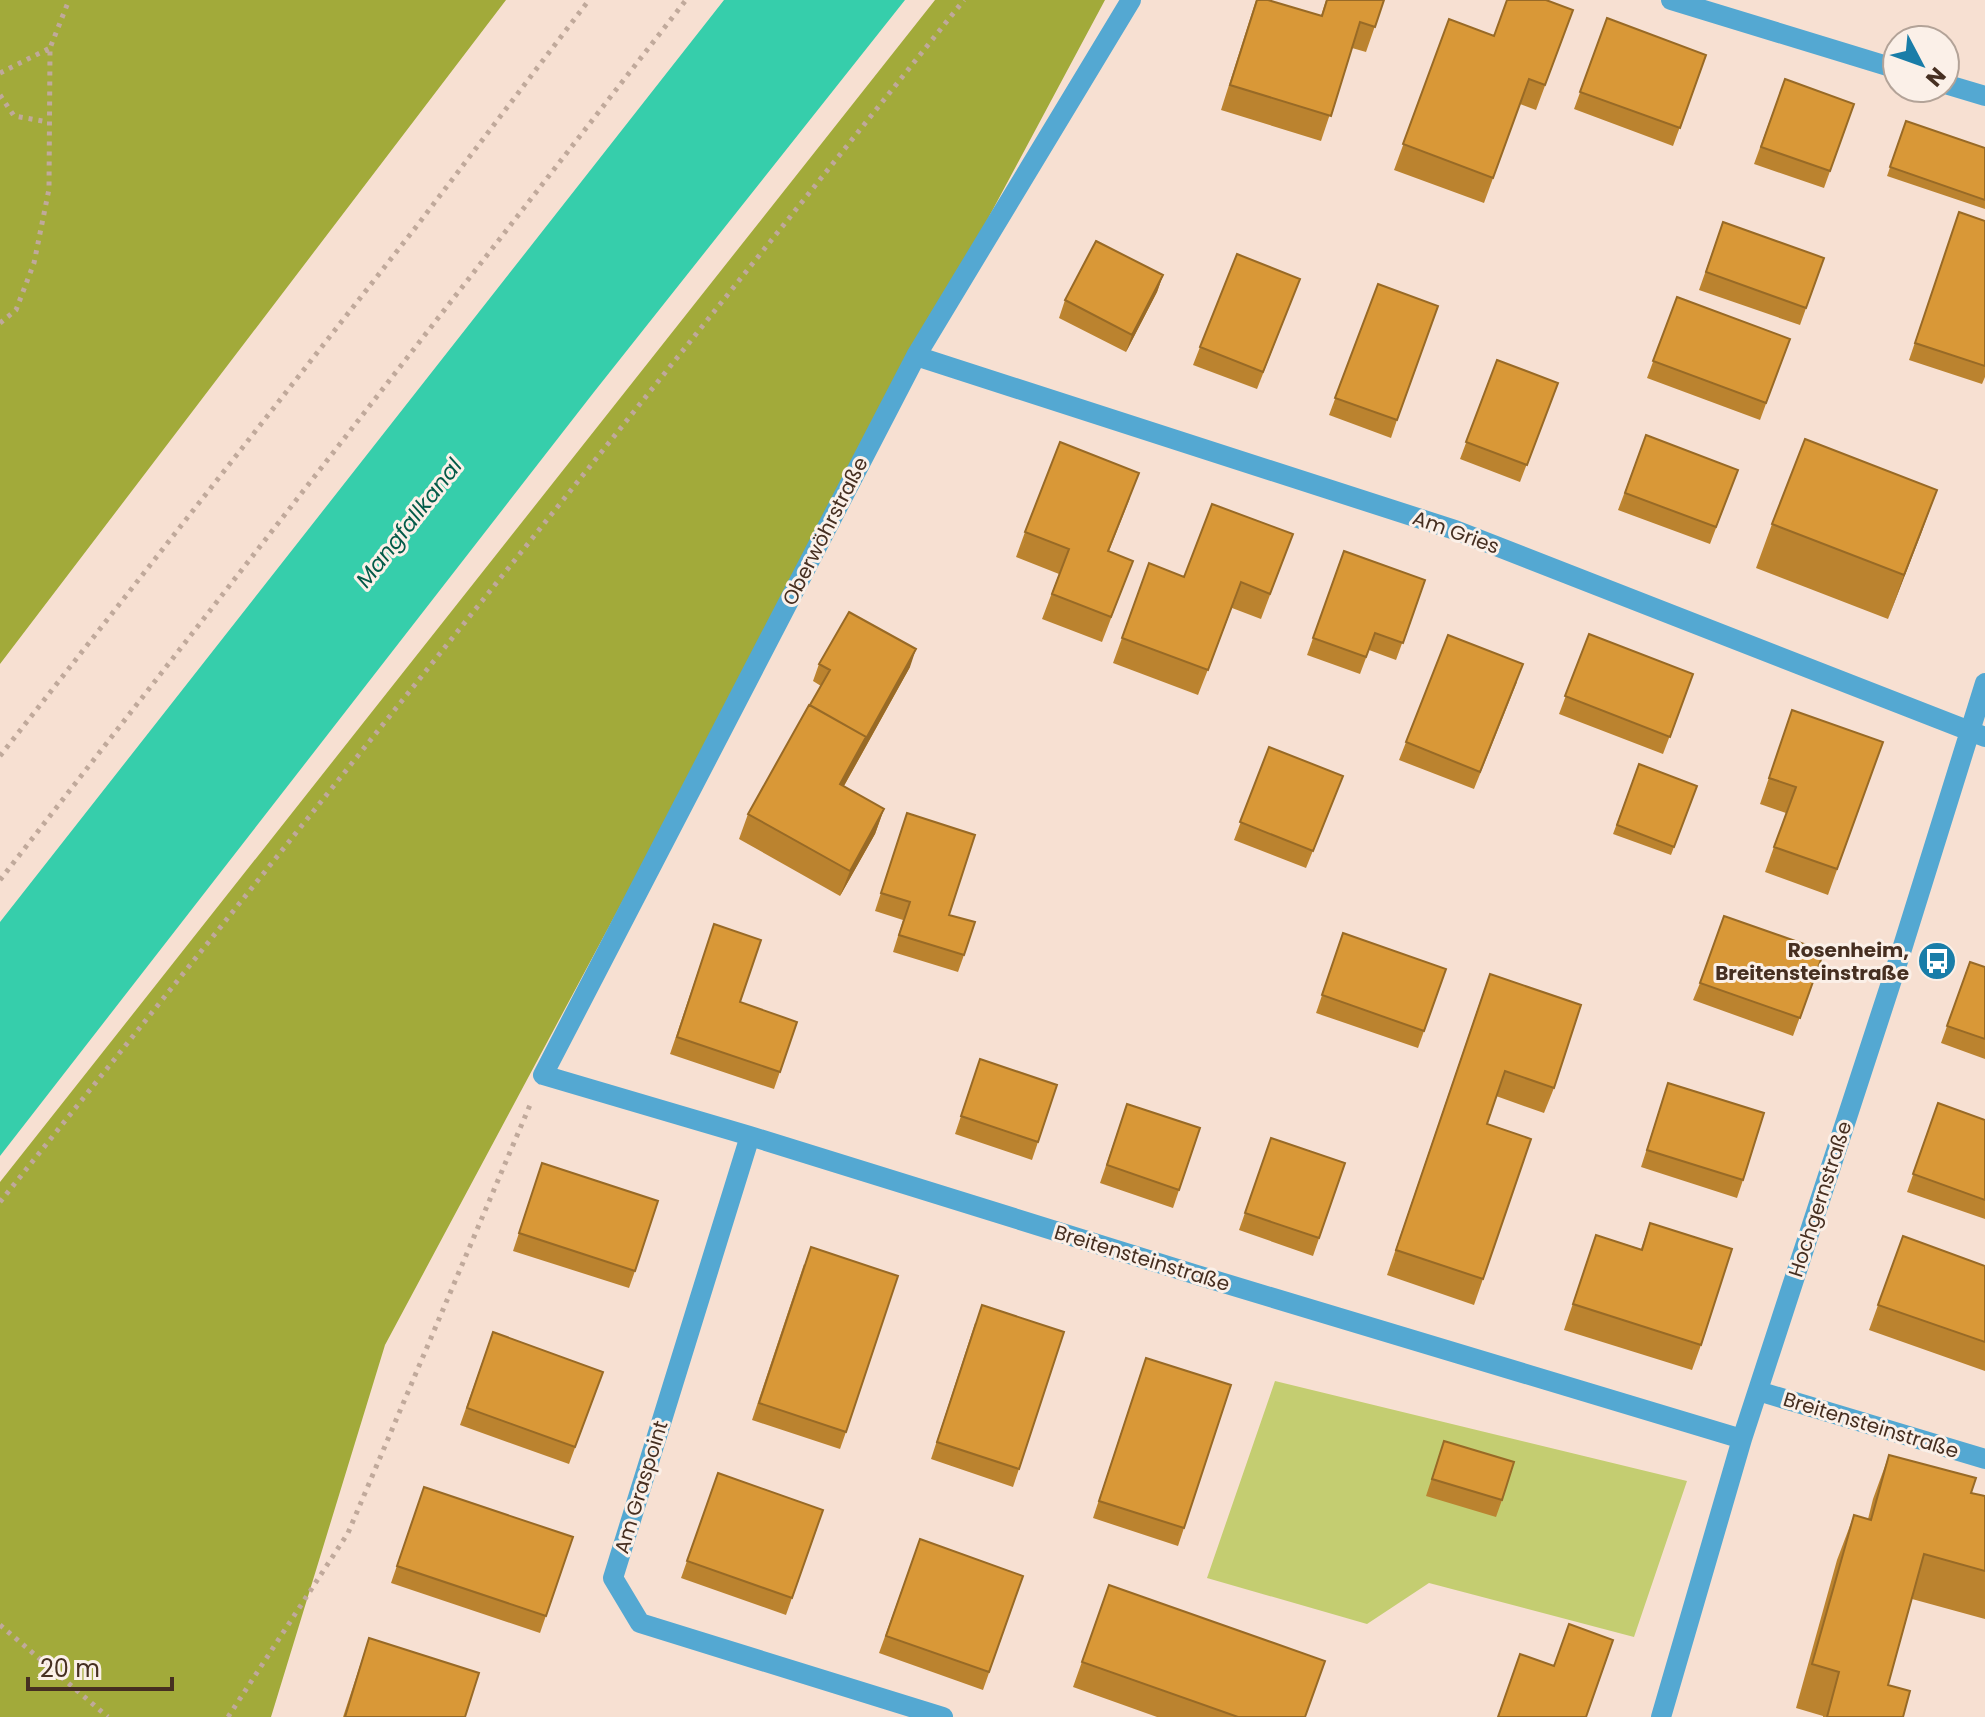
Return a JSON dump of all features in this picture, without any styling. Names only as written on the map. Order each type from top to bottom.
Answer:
[{"type":"street","name":"Oberwöhrstraße","points":[[543,1075],[916,356],[1131,0]]},
{"type":"street","points":[[1671,0],[1881,64]]},
{"type":"street","points":[[1961,89],[1985,96]]},
{"type":"street","name":"Am Gries","points":[[916,356],[1455,530],[1978,735]]},
{"type":"street","name":"Hochgernstraße","points":[[1661,1717],[1742,1439],[1902,949],[1978,735],[1985,683]]},
{"type":"street","name":"Breitensteinstraße","points":[[543,1075],[1742,1439]]},
{"type":"street","name":"Am Graspoint","points":[[750,1136],[613,1578],[640,1623],[943,1717]]},
{"type":"street","name":"Breitensteinstraße","points":[[1758,1391],[1985,1459]]},
{"type":"path","points":[[0,323],[16,310],[34,263],[49,189],[50,48],[69,0]]},
{"type":"path","points":[[0,756],[416,227],[589,0]]},
{"type":"path","points":[[0,880],[686,0]]},
{"type":"path","points":[[0,1202],[964,0]]},
{"type":"path","points":[[0,73],[50,48]]},
{"type":"path","points":[[0,95],[14,116],[48,122]]},
{"type":"path","points":[[228,1717],[348,1533],[543,1075]]},
{"type":"path","points":[[0,1625],[108,1717]]},
{"type":"shaded area","points":[[0,0],[506,0],[0,664]]},
{"type":"shaded area","points":[[935,0],[1105,0],[385,1345],[271,1717],[0,1717],[0,1182]]},
{"type":"shaded area","points":[[1275,1381],[1687,1481],[1634,1637],[1429,1583],[1367,1624],[1207,1578]]},
{"type":"water","name":"Mangfallkanal","points":[[724,0],[905,0],[594,392],[0,1156],[0,922]]},
{"type":"building","points":[[1257,0],[1268,0],[1322,16],[1327,0],[1384,0],[1375,27],[1360,22],[1331,116],[1230,85]]},
{"type":"building","points":[[1507,0],[1546,0],[1573,10],[1545,85],[1529,79],[1493,178],[1403,144],[1449,19],[1494,36]]},
{"type":"building","points":[[1607,18],[1706,55],[1680,128],[1580,92]]},
{"type":"building","points":[[1785,79],[1854,104],[1830,171],[1761,147]]},
{"type":"building","points":[[1906,121],[1985,148],[1985,200],[1890,167]]},
{"type":"building","points":[[1959,212],[1985,221],[1985,366],[1915,343]]},
{"type":"building","points":[[1723,222],[1824,258],[1806,308],[1706,272]]},
{"type":"building","points":[[1096,241],[1163,275],[1132,335],[1065,300]]},
{"type":"building","points":[[1237,254],[1300,279],[1263,372],[1200,347]]},
{"type":"building","points":[[1378,284],[1438,306],[1397,420],[1335,398]]},
{"type":"building","points":[[1677,297],[1790,339],[1766,403],[1653,361]]},
{"type":"building","points":[[1497,360],[1558,383],[1527,465],[1466,442]]},
{"type":"building","points":[[1646,435],[1738,470],[1716,527],[1625,493]]},
{"type":"building","points":[[1805,439],[1937,490],[1904,575],[1772,524]]},
{"type":"building","points":[[1060,442],[1139,473],[1108,551],[1133,561],[1111,617],[1052,594],[1069,549],[1025,532]]},
{"type":"building","points":[[1212,504],[1293,534],[1270,594],[1241,582],[1208,670],[1122,638],[1149,563],[1184,577]]},
{"type":"building","points":[[1344,551],[1425,580],[1403,643],[1375,633],[1366,657],[1313,638]]},
{"type":"building","points":[[849,612],[916,649],[863,744],[866,737],[810,705],[830,670],[819,664]]},
{"type":"building","points":[[1589,634],[1693,674],[1670,737],[1565,696]]},
{"type":"building","points":[[1448,635],[1523,664],[1480,772],[1406,742]]},
{"type":"building","points":[[809,705],[866,737],[840,784],[884,809],[850,871],[748,814]]},
{"type":"building","points":[[1792,710],[1883,742],[1837,869],[1774,847],[1796,787],[1769,778]]},
{"type":"building","points":[[1269,747],[1343,776],[1313,851],[1240,822]]},
{"type":"building","points":[[1639,764],[1697,786],[1674,847],[1617,825]]},
{"type":"building","points":[[907,813],[975,835],[949,915],[975,922],[964,955],[899,935],[910,902],[881,893]]},
{"type":"building","points":[[1724,916],[1824,951],[1800,1018],[1700,983]]},
{"type":"building","points":[[714,924],[761,940],[740,1002],[797,1022],[780,1072],[677,1037]]},
{"type":"building","points":[[1343,933],[1446,969],[1424,1031],[1322,995]]},
{"type":"building","points":[[1970,962],[1985,967],[1985,1039],[1947,1026]]},
{"type":"building","points":[[1490,974],[1581,1005],[1554,1088],[1505,1071],[1487,1124],[1531,1139],[1483,1279],[1396,1250]]},
{"type":"building","points":[[980,1059],[1057,1085],[1038,1142],[961,1116]]},
{"type":"building","points":[[1668,1083],[1764,1113],[1743,1180],[1647,1150]]},
{"type":"building","points":[[1938,1103],[1985,1120],[1985,1200],[1913,1174]]},
{"type":"building","points":[[1127,1104],[1200,1128],[1179,1190],[1107,1165]]},
{"type":"building","points":[[1271,1138],[1345,1163],[1319,1238],[1245,1213]]},
{"type":"building","points":[[542,1163],[658,1201],[635,1271],[519,1233]]},
{"type":"building","points":[[1650,1223],[1732,1249],[1701,1345],[1573,1304],[1596,1235],[1642,1250]]},
{"type":"building","points":[[1903,1236],[1985,1266],[1985,1342],[1878,1305]]},
{"type":"building","points":[[811,1247],[898,1276],[846,1432],[759,1403]]},
{"type":"building","points":[[982,1305],[1064,1332],[1019,1469],[937,1442]]},
{"type":"building","points":[[493,1332],[603,1372],[575,1447],[467,1408]]},
{"type":"building","points":[[1146,1358],[1231,1385],[1184,1528],[1099,1501]]},
{"type":"building","points":[[1444,1441],[1514,1462],[1502,1500],[1432,1479]]},
{"type":"building","points":[[1889,1455],[1976,1478],[1971,1493],[1985,1496],[1985,1571],[1924,1554],[1888,1685],[1910,1691],[1903,1717],[1827,1717],[1839,1672],[1812,1664],[1854,1515],[1871,1520]]},
{"type":"building","points":[[718,1473],[823,1510],[792,1598],[687,1561]]},
{"type":"building","points":[[424,1487],[573,1537],[546,1616],[397,1566]]},
{"type":"building","points":[[920,1539],[1023,1576],[989,1672],[886,1636]]},
{"type":"building","points":[[1109,1585],[1325,1661],[1305,1717],[1238,1717],[1082,1662]]},
{"type":"building","points":[[1569,1624],[1613,1640],[1586,1717],[1498,1717],[1520,1654],[1554,1666]]},
{"type":"building","points":[[369,1638],[479,1673],[465,1717],[345,1717]]},
{"type":"place","name":"Rosenheim, Breitensteinstraße","points":[[1937,961]]}]
